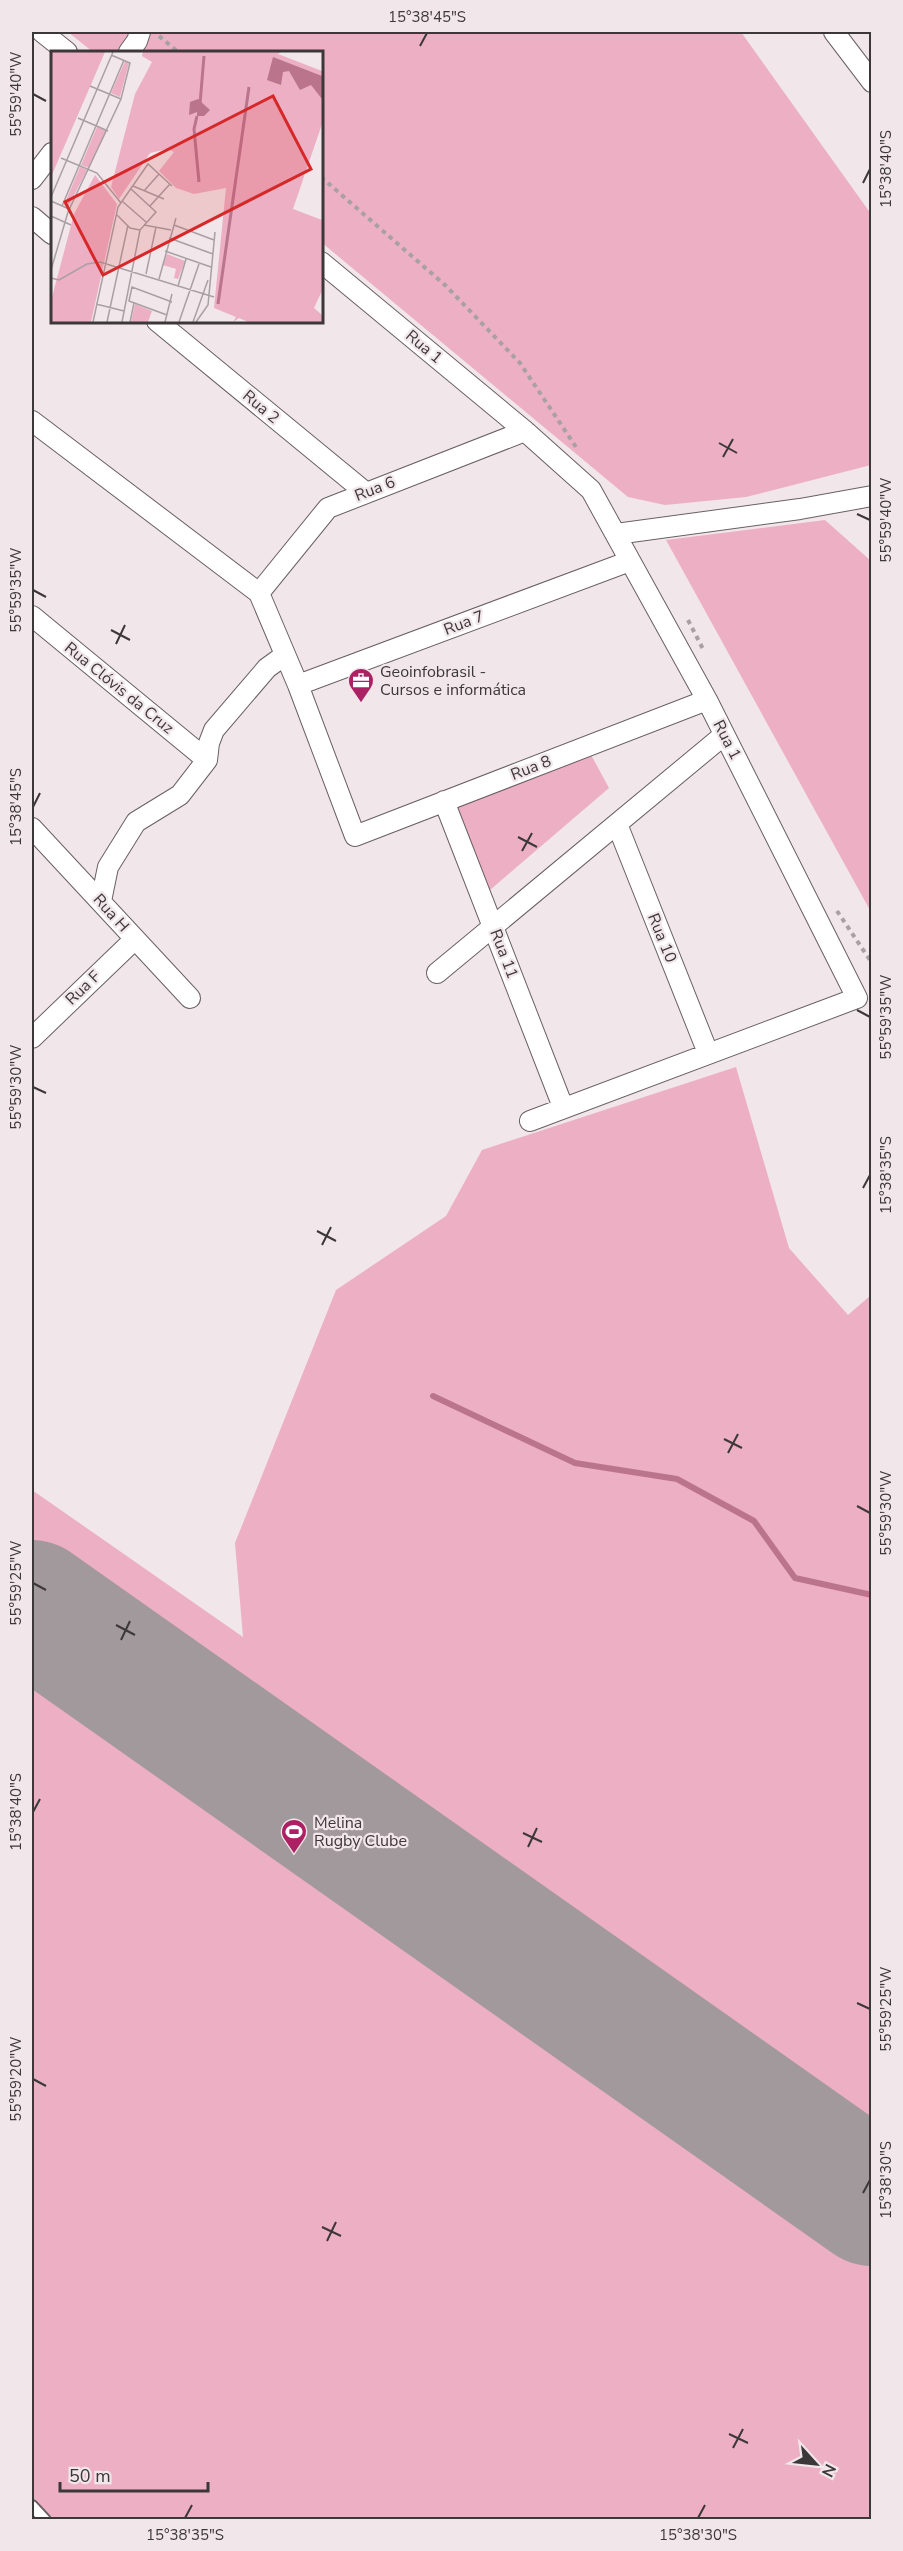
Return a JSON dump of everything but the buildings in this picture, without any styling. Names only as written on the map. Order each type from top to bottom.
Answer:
[{"type":"street","points":[[42,32],[66,51]]},
{"type":"street","points":[[130,51],[140,32]]},
{"type":"street","points":[[834,32],[872,82]]},
{"type":"street","points":[[32,179],[51,154]]},
{"type":"street","points":[[32,217],[51,233]]},
{"type":"street","name":"Rua 1","points":[[322,263],[525,431],[591,490],[707,700],[856,998],[530,1120]]},
{"type":"street","name":"Rua 2","points":[[159,322],[365,492]]},
{"type":"street","points":[[32,421],[259,593],[298,685]]},
{"type":"street","name":"Rua 6","points":[[259,593],[328,508],[525,431]]},
{"type":"street","points":[[616,534],[800,509],[872,496]]},
{"type":"street","name":"Rua 7","points":[[298,685],[630,561]]},
{"type":"street","name":"Rua Clóvis da Cruz","points":[[32,616],[207,760]]},
{"type":"street","points":[[101,900],[108,867],[136,822],[180,795],[207,760],[209,743],[214,730],[267,668],[285,655]]},
{"type":"street","name":"Rua 8","points":[[298,685],[356,836],[707,700]]},
{"type":"street","points":[[437,973],[724,735]]},
{"type":"street","name":"Rua 11","points":[[444,801],[563,1107]]},
{"type":"street","name":"Rua 10","points":[[617,824],[708,1053]]},
{"type":"street","name":"Rua H","points":[[33,832],[101,900],[190,998]]},
{"type":"street","name":"Rua F","points":[[32,1038],[135,939]]},
{"type":"lane","points":[[32,2506],[45,2520]]},
{"type":"path","points":[[154,32],[177,51]]},
{"type":"shaded area","points":[[68,32],[741,32],[871,214],[871,465],[746,497],[665,505],[628,497],[322,243],[322,51],[92,51]]},
{"type":"shaded area","points":[[825,520],[871,561],[871,912],[666,540]]},
{"type":"shaded area","points":[[590,753],[609,788],[490,890],[455,806]]},
{"type":"shaded area","name":"Melina Rugby Clube","points":[[736,1067],[789,1248],[848,1315],[871,1295],[871,2519],[32,2519],[32,1490],[243,1637],[235,1543],[336,1290],[446,1216],[482,1150]]},
{"type":"waterway","points":[[433,1396],[575,1463],[677,1479],[754,1521],[795,1578],[872,1595]]},
{"type":"runway","points":[[32,1607],[872,2199]]},
{"type":"place","name":"Geoinfobrasil - Cursos e informática","points":[[361,704]]},
{"type":"place","name":"Melina Rugby Clube","points":[[294,1855]]}]
